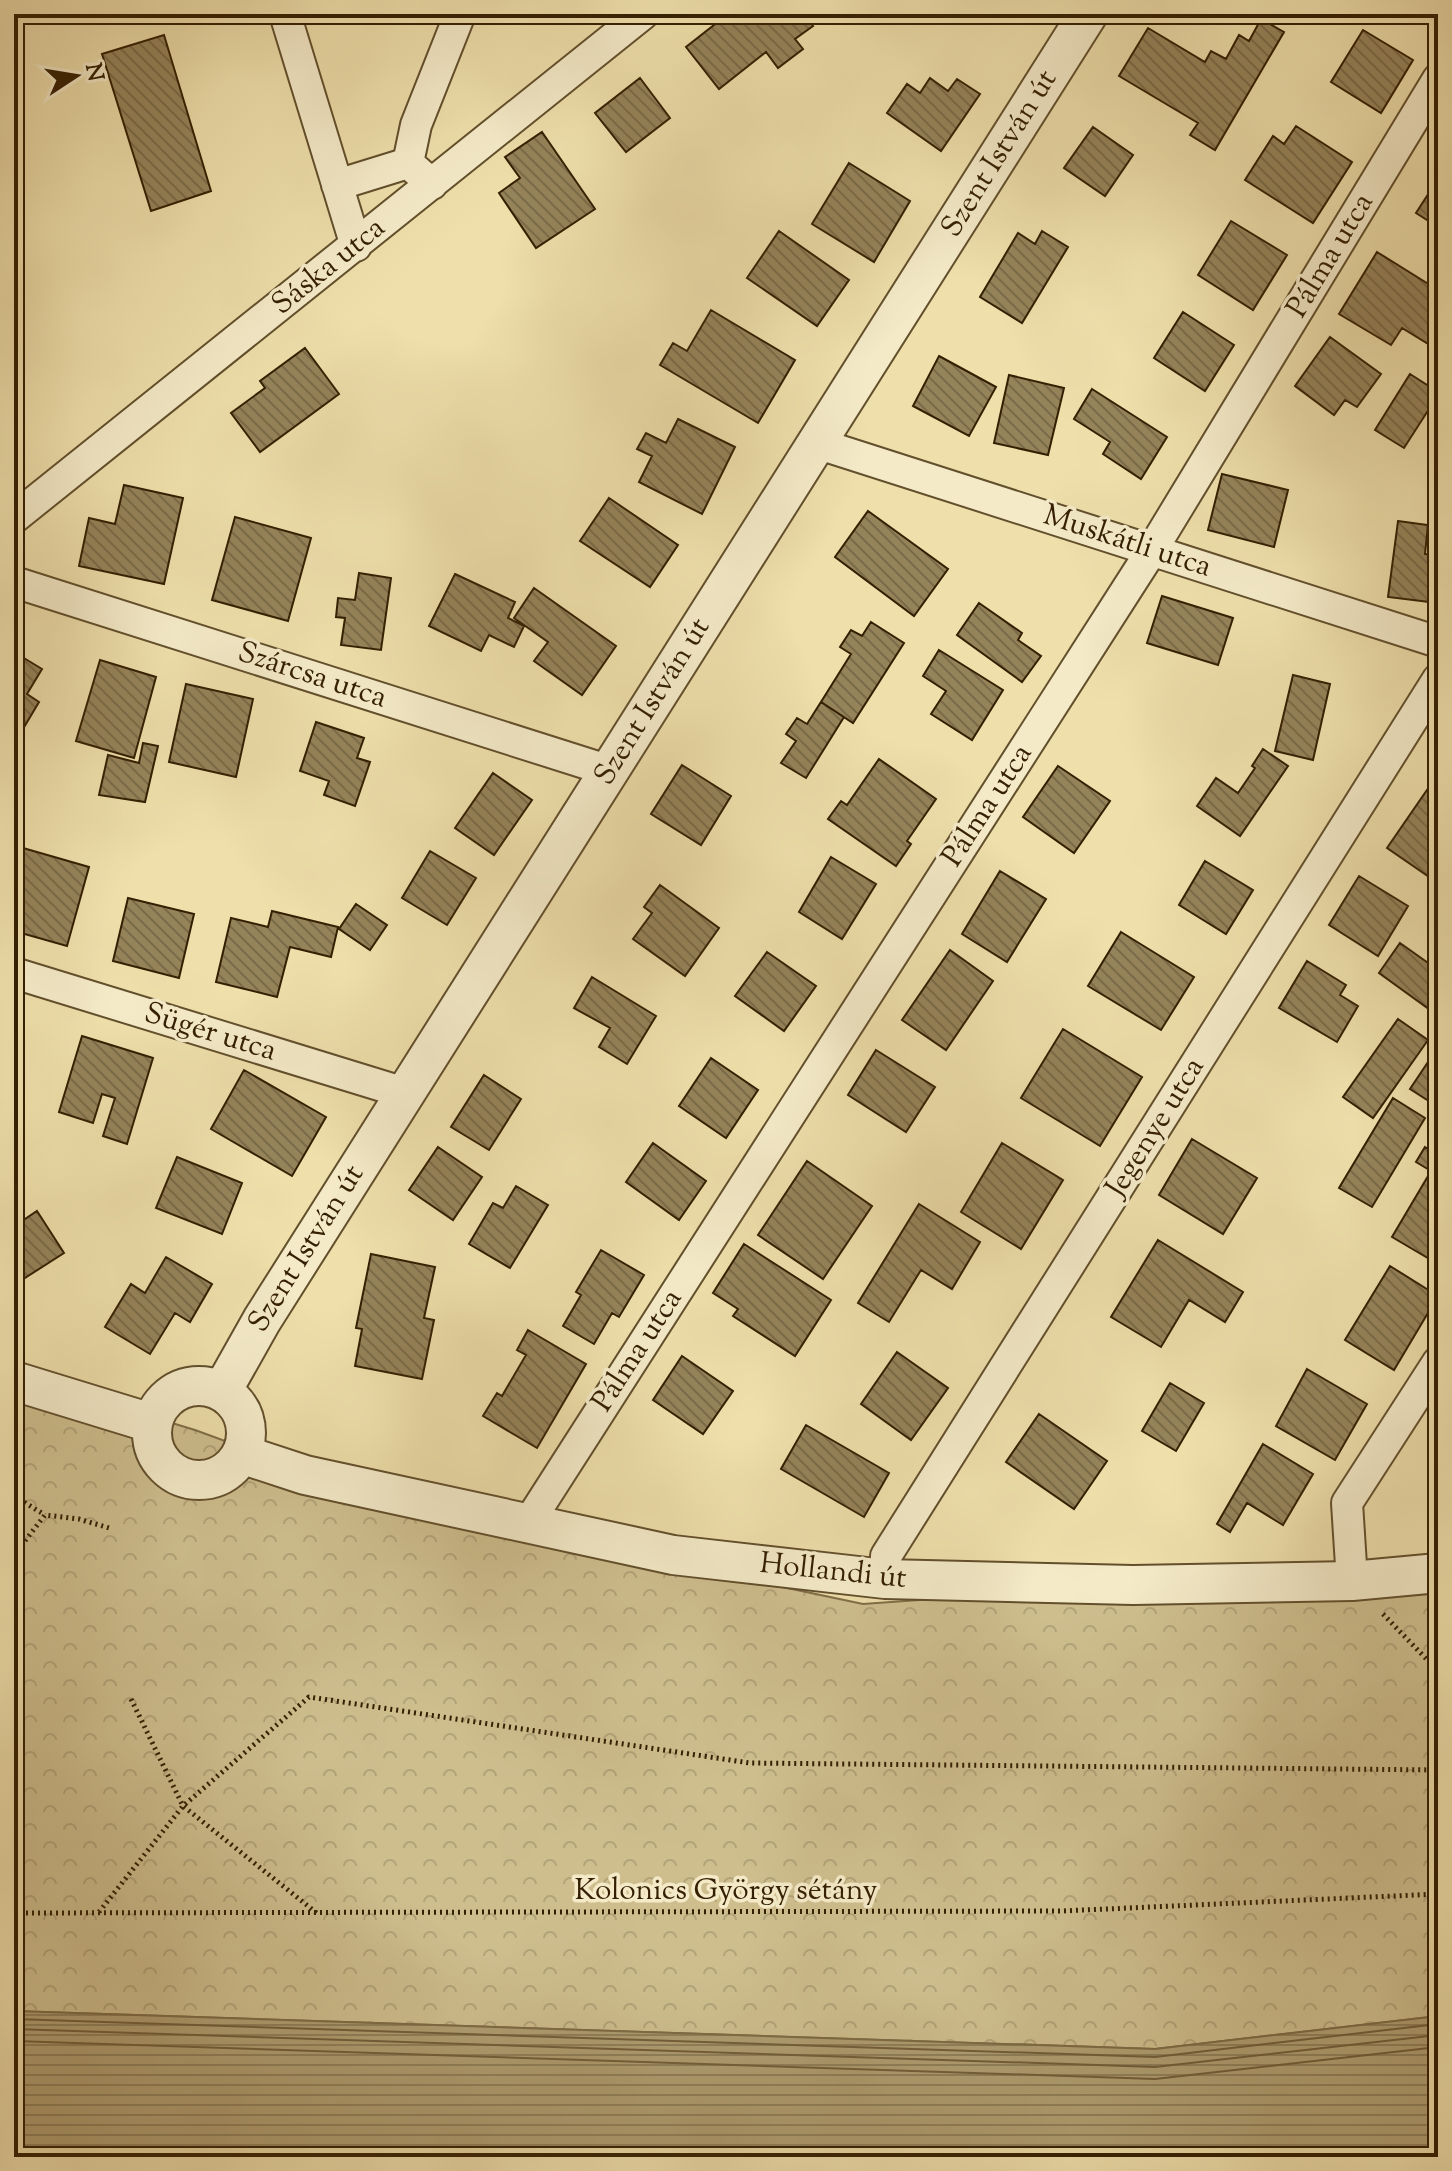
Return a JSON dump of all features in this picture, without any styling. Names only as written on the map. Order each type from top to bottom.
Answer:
[{"type":"street","points":[[285,14],[356,246]]},
{"type":"street","points":[[408,163],[416,125],[460,14]]},
{"type":"street","name":"Sáska utca","points":[[14,518],[643,14]]},
{"type":"street","name":"Szent István út","points":[[222,1391],[262,1320],[1088,14]]},
{"type":"street","name":"Pálma utca","points":[[527,1525],[1152,550],[1438,79]]},
{"type":"street","points":[[337,185],[408,163]]},
{"type":"street","points":[[408,163],[432,184]]},
{"type":"street","name":"Muskátli utca","points":[[816,443],[1438,642]]},
{"type":"street","name":"Szárcsa utca","points":[[14,582],[610,771]]},
{"type":"street","name":"Jegenye utca","points":[[885,1579],[886,1556],[1438,679]]},
{"type":"street","name":"Sügér utca","points":[[14,973],[405,1093]]},
{"type":"street","points":[[1352,1581],[1347,1503],[1438,1362]]},
{"type":"street","points":[[14,1381],[151,1423]]},
{"type":"street","points":[[205,1386],[222,1391],[238,1405],[246,1425],[241,1454],[229,1469],[212,1479],[188,1479],[168,1470],[153,1443],[151,1423],[161,1403],[178,1390],[205,1386]]},
{"type":"street","name":"Hollandi út","points":[[241,1454],[305,1475],[673,1555],[885,1579],[1133,1585],[1352,1581],[1438,1573]]},
{"type":"path","points":[[14,1496],[45,1515],[79,1519],[109,1528]]},
{"type":"path","points":[[14,1555],[45,1515]]},
{"type":"path","points":[[1352,1581],[1438,1671]]},
{"type":"path","points":[[99,1912],[183,1806],[309,1697],[750,1763],[1438,1770]]},
{"type":"path","points":[[131,1699],[183,1806],[319,1914]]},
{"type":"path","name":"Kolonics György sétány","points":[[14,1913],[1062,1911],[1438,1894]]},
{"type":"green space","points":[[14,1375],[195,1430],[405,1507],[863,1604],[1133,1585],[1438,1573],[1438,2016],[1155,2049],[14,2011]]},
{"type":"water","points":[[14,2011],[1155,2049],[1438,2016],[1438,2157],[14,2157]]},
{"type":"building","points":[[728,14],[804,14],[813,26],[795,39],[803,49],[778,68],[766,52],[719,89],[686,47]]},
{"type":"building","points":[[1261,19],[1284,32],[1215,150],[1190,135],[1198,123],[1119,76],[1148,28],[1205,62],[1211,51],[1226,59],[1239,35],[1249,41]]},
{"type":"building","points":[[1363,30],[1413,60],[1381,113],[1331,82]]},
{"type":"building","points":[[164,35],[211,191],[151,211],[102,54]]},
{"type":"building","points":[[640,78],[670,118],[626,152],[595,113]]},
{"type":"building","points":[[930,78],[948,91],[957,79],[980,94],[941,151],[887,113],[907,84],[920,93]]},
{"type":"building","points":[[1296,126],[1352,162],[1313,223],[1245,180],[1273,136],[1284,144]]},
{"type":"building","points":[[1093,127],[1133,155],[1105,196],[1064,168]]},
{"type":"building","points":[[542,132],[595,209],[536,248],[499,193],[520,178],[505,157]]},
{"type":"building","points":[[849,163],[910,201],[874,262],[812,224]]},
{"type":"building","points":[[1438,179],[1438,227],[1416,213]]},
{"type":"building","points":[[1231,221],[1287,255],[1253,310],[1198,275]]},
{"type":"building","points":[[779,231],[849,280],[817,326],[747,278]]},
{"type":"building","points":[[1042,231],[1068,247],[1022,323],[980,297],[1018,233],[1035,244]]},
{"type":"building","points":[[1377,252],[1438,290],[1438,331],[1430,345],[1402,328],[1391,345],[1339,314]]},
{"type":"building","points":[[711,310],[795,360],[758,423],[660,365],[673,343],[687,351]]},
{"type":"building","points":[[1183,312],[1234,345],[1205,391],[1154,358]]},
{"type":"building","points":[[1330,337],[1381,374],[1357,407],[1345,400],[1334,415],[1295,386]]},
{"type":"building","points":[[305,348],[339,394],[260,452],[231,413],[265,388],[260,381]]},
{"type":"building","points":[[939,356],[996,387],[969,436],[913,406]]},
{"type":"building","points":[[1410,374],[1438,395],[1404,448],[1375,430]]},
{"type":"building","points":[[1009,375],[1064,388],[1048,455],[994,443]]},
{"type":"building","points":[[1092,389],[1167,437],[1141,479],[1103,454],[1110,442],[1074,419]]},
{"type":"building","points":[[678,419],[735,447],[702,514],[639,482],[652,456],[637,449],[646,433],[666,443]]},
{"type":"building","points":[[1222,474],[1288,490],[1274,547],[1208,530]]},
{"type":"building","points":[[124,485],[183,498],[164,584],[79,566],[89,518],[115,524]]},
{"type":"building","points":[[609,498],[678,545],[650,587],[580,541]]},
{"type":"building","points":[[868,511],[948,569],[914,616],[835,557]]},
{"type":"building","points":[[235,517],[311,538],[288,621],[212,600]]},
{"type":"building","points":[[1398,521],[1428,525],[1425,554],[1438,556],[1438,603],[1388,597]]},
{"type":"building","points":[[359,573],[391,578],[381,650],[341,645],[345,618],[336,617],[338,598],[355,600]]},
{"type":"building","points":[[455,574],[515,602],[508,618],[524,626],[514,647],[489,635],[481,651],[429,626]]},
{"type":"building","points":[[534,588],[616,646],[582,695],[534,661],[548,642],[514,618]]},
{"type":"building","points":[[1162,596],[1233,618],[1218,665],[1147,643]]},
{"type":"building","points":[[979,603],[1022,633],[1018,640],[1041,656],[1022,682],[957,635]]},
{"type":"building","points":[[871,622],[904,643],[853,723],[821,702],[851,654],[840,647],[851,630],[862,636]]},
{"type":"building","points":[[939,650],[1003,690],[972,740],[931,714],[946,691],[923,676]]},
{"type":"building","points":[[14,652],[42,669],[27,694],[39,702],[14,744]]},
{"type":"building","points":[[100,660],[156,677],[134,758],[76,741]]},
{"type":"building","points":[[1293,675],[1330,684],[1313,760],[1275,751]]},
{"type":"building","points":[[186,684],[253,699],[236,777],[169,762]]},
{"type":"building","points":[[821,702],[844,717],[806,778],[781,763],[796,741],[786,734],[797,718],[807,724]]},
{"type":"building","points":[[316,722],[364,738],[357,758],[370,762],[355,806],[324,795],[329,781],[300,771]]},
{"type":"building","points":[[143,743],[158,746],[145,802],[99,795],[108,755],[139,763]]},
{"type":"building","points":[[1263,749],[1288,766],[1240,836],[1197,806],[1216,778],[1238,793],[1255,768],[1252,766]]},
{"type":"building","points":[[879,759],[936,799],[907,841],[911,844],[896,866],[828,819],[841,801],[847,805]]},
{"type":"building","points":[[682,765],[731,796],[701,845],[651,814]]},
{"type":"building","points":[[1058,766],[1110,801],[1074,853],[1023,817]]},
{"type":"building","points":[[493,773],[532,800],[494,855],[455,828]]},
{"type":"building","points":[[1427,790],[1438,798],[1438,883],[1387,848]]},
{"type":"building","points":[[23,848],[89,867],[67,946],[14,931],[14,881]]},
{"type":"building","points":[[430,851],[476,878],[447,925],[402,898]]},
{"type":"building","points":[[831,857],[876,884],[842,939],[799,912]]},
{"type":"building","points":[[1205,861],[1253,890],[1226,934],[1179,905]]},
{"type":"building","points":[[1000,871],[1046,899],[1007,962],[962,934]]},
{"type":"building","points":[[1359,876],[1408,906],[1378,956],[1329,925]]},
{"type":"building","points":[[660,885],[719,928],[685,976],[633,939],[652,913],[644,907]]},
{"type":"building","points":[[128,898],[194,914],[179,978],[113,961]]},
{"type":"building","points":[[356,904],[387,925],[370,950],[339,929]]},
{"type":"building","points":[[272,911],[338,927],[331,957],[290,947],[277,997],[216,982],[231,918],[268,927]]},
{"type":"building","points":[[1121,932],[1194,977],[1161,1030],[1088,986]]},
{"type":"building","points":[[1400,943],[1438,970],[1438,1005],[1433,1012],[1379,973]]},
{"type":"building","points":[[950,950],[993,981],[946,1050],[902,1020]]},
{"type":"building","points":[[767,952],[816,986],[784,1031],[735,996]]},
{"type":"building","points":[[1307,961],[1346,985],[1340,995],[1358,1006],[1337,1042],[1279,1008]]},
{"type":"building","points":[[592,977],[656,1016],[627,1064],[599,1047],[610,1028],[574,1008]]},
{"type":"building","points":[[1398,1019],[1428,1040],[1373,1118],[1343,1097]]},
{"type":"building","points":[[1063,1029],[1142,1077],[1100,1146],[1021,1098]]},
{"type":"building","points":[[82,1036],[153,1058],[127,1144],[103,1136],[115,1098],[102,1094],[93,1123],[59,1112]]},
{"type":"building","points":[[1438,1047],[1438,1107],[1410,1089]]},
{"type":"building","points":[[876,1050],[935,1087],[906,1132],[848,1095]]},
{"type":"building","points":[[711,1058],[758,1090],[726,1138],[679,1106]]},
{"type":"building","points":[[244,1070],[326,1117],[292,1176],[211,1129]]},
{"type":"building","points":[[484,1075],[521,1099],[489,1150],[451,1127]]},
{"type":"building","points":[[1393,1098],[1425,1118],[1372,1207],[1339,1188]]},
{"type":"building","points":[[1192,1139],[1257,1178],[1223,1234],[1159,1195]]},
{"type":"building","points":[[653,1143],[706,1181],[679,1220],[626,1182]]},
{"type":"building","points":[[1002,1143],[1063,1180],[1021,1249],[961,1212]]},
{"type":"building","points":[[438,1147],[482,1177],[453,1220],[409,1190]]},
{"type":"building","points":[[1425,1147],[1438,1155],[1435,1176],[1438,1177],[1438,1264],[1392,1237],[1431,1171],[1416,1162]]},
{"type":"building","points":[[177,1157],[242,1183],[222,1234],[156,1208]]},
{"type":"building","points":[[807,1161],[872,1206],[823,1279],[758,1235]]},
{"type":"building","points":[[516,1186],[548,1205],[510,1268],[469,1244],[493,1203],[503,1208]]},
{"type":"building","points":[[919,1204],[980,1242],[952,1289],[921,1270],[889,1322],[858,1303]]},
{"type":"building","points":[[37,1211],[64,1253],[14,1285],[14,1215],[19,1223]]},
{"type":"building","points":[[1158,1240],[1243,1292],[1225,1322],[1189,1300],[1161,1347],[1111,1317]]},
{"type":"building","points":[[744,1244],[831,1300],[795,1356],[733,1316],[738,1309],[713,1293]]},
{"type":"building","points":[[601,1250],[644,1275],[619,1317],[612,1313],[594,1344],[563,1326],[581,1295],[576,1292]]},
{"type":"building","points":[[371,1254],[435,1267],[424,1318],[434,1320],[422,1379],[355,1366],[362,1329],[356,1328]]},
{"type":"building","points":[[166,1257],[212,1284],[190,1322],[175,1313],[150,1354],[105,1327],[131,1284],[145,1293]]},
{"type":"building","points":[[1390,1266],[1438,1296],[1394,1370],[1345,1340]]},
{"type":"building","points":[[528,1330],[586,1364],[537,1448],[483,1416],[497,1393],[502,1396],[526,1355],[517,1350]]},
{"type":"building","points":[[897,1352],[948,1388],[911,1440],[861,1404]]},
{"type":"building","points":[[682,1356],[733,1391],[703,1434],[653,1400]]},
{"type":"building","points":[[1307,1369],[1367,1404],[1335,1460],[1276,1426]]},
{"type":"building","points":[[1170,1383],[1204,1403],[1176,1451],[1142,1431]]},
{"type":"building","points":[[1039,1414],[1107,1461],[1074,1509],[1006,1462]]},
{"type":"building","points":[[806,1425],[889,1473],[864,1517],[781,1469]]},
{"type":"building","points":[[1263,1444],[1313,1474],[1283,1525],[1247,1503],[1230,1532],[1217,1524]]}]
